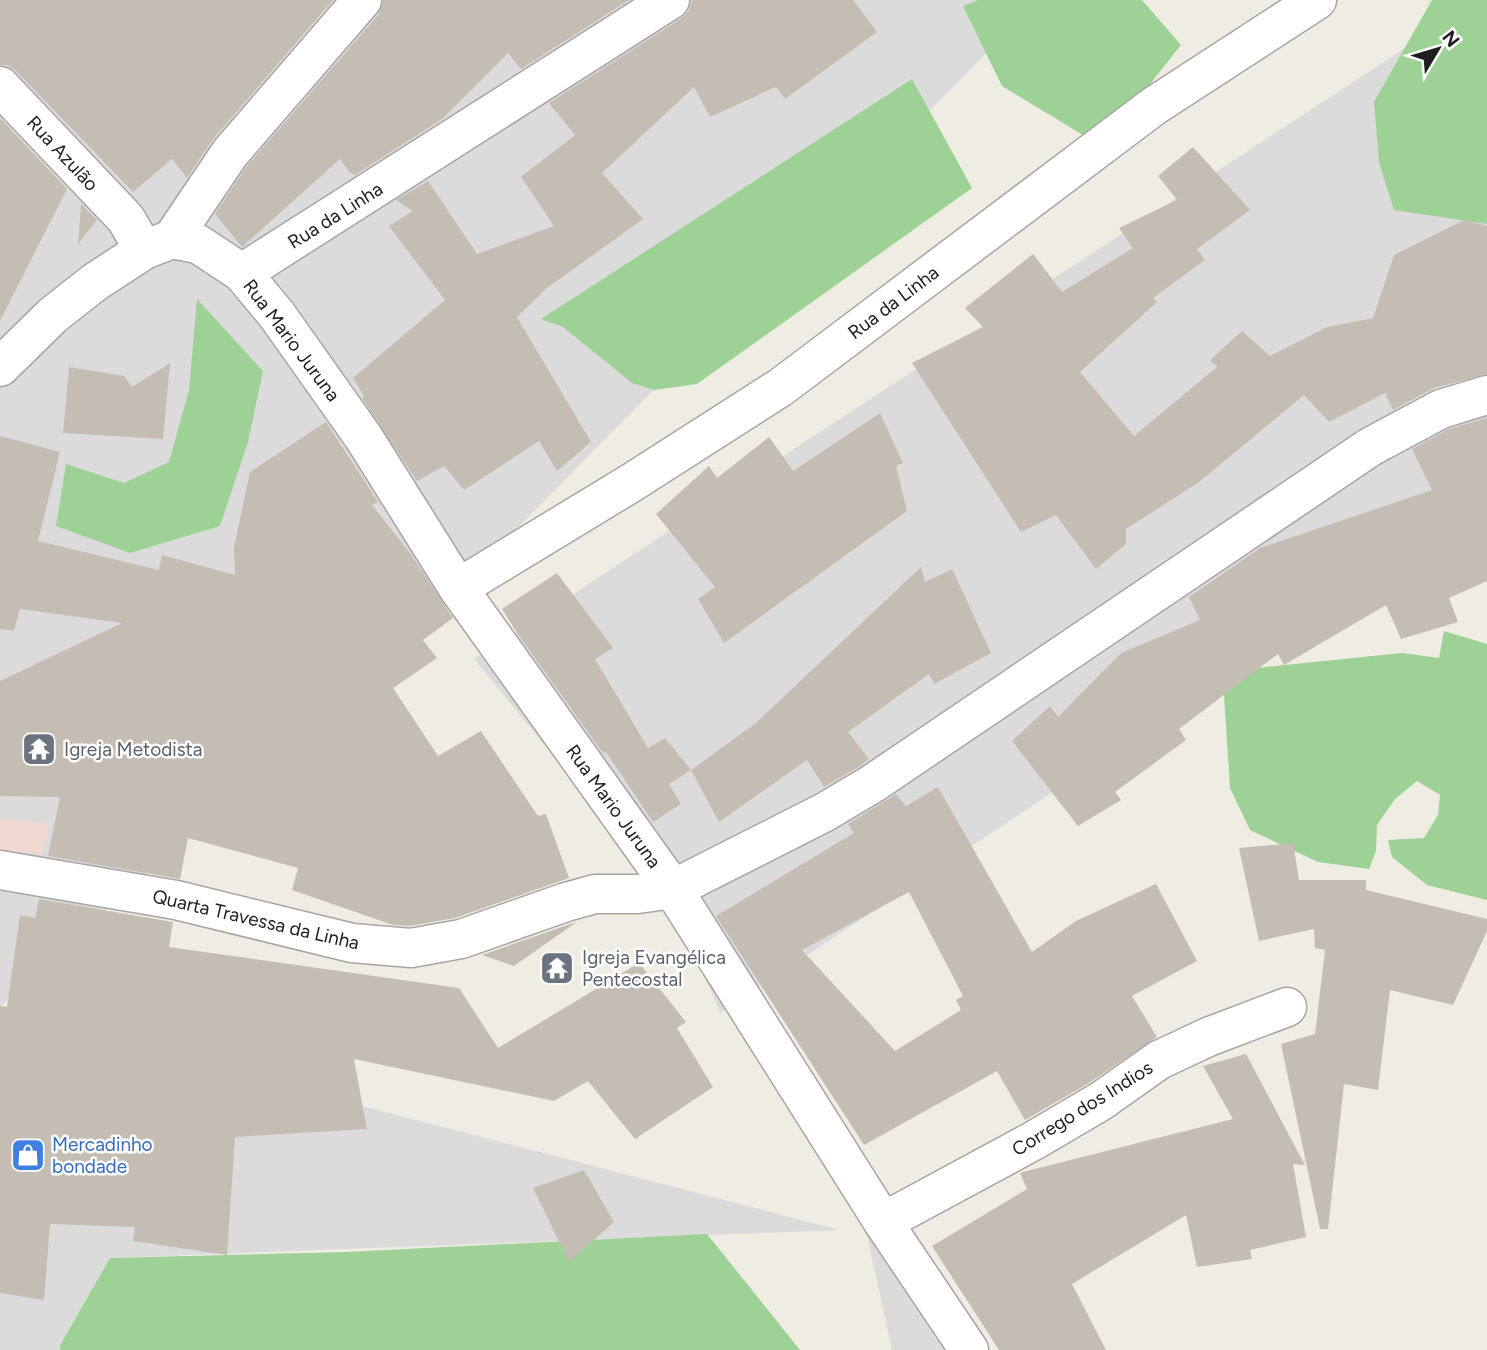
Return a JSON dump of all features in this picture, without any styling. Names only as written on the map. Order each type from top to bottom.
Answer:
[{"type":"street","points":[[0,367],[53,315],[147,236],[230,153],[362,0]]},
{"type":"street","name":"Rua da Linha","points":[[242,273],[670,0]]},
{"type":"street","name":"Rua da Linha","points":[[458,588],[631,483],[781,387],[1154,106],[1317,0]]},
{"type":"street","name":"Rua Azulão","points":[[0,86],[147,236]]},
{"type":"street","points":[[147,236],[198,244],[242,273]]},
{"type":"street","name":"Rua Mario Juruna","points":[[242,273],[278,315],[364,438],[458,588],[673,889],[884,1222],[970,1350]]},
{"type":"street","name":"Quarta Travessa da Linha","points":[[0,870],[176,900],[352,943],[411,948],[461,939],[595,894],[638,894],[673,889],[825,812],[872,784],[1370,447],[1441,409],[1487,396]]},
{"type":"street","name":"Corrego dos Indios","points":[[884,1222],[1033,1142],[1101,1101],[1159,1060],[1208,1037],[1287,1007]]},
{"type":"shaded area","points":[[0,0],[1039,0],[458,588],[0,1007]]},
{"type":"shaded area","points":[[1478,0],[1487,0],[1487,504],[720,1013],[675,904],[474,659]]},
{"type":"shaded area","points":[[0,818],[49,824],[42,855],[0,850]]},
{"type":"shaded area","points":[[0,1012],[840,1230],[110,1258],[60,1344],[60,1350],[0,1350]]},
{"type":"shaded area","points":[[864,1222],[951,1350],[892,1350]]},
{"type":"green space","points":[[979,0],[1142,0],[1181,45],[1101,146],[1002,86],[963,6]]},
{"type":"green space","points":[[1432,0],[1487,0],[1487,224],[1394,210],[1379,162],[1374,102]]},
{"type":"green space","points":[[912,79],[972,188],[697,384],[654,390],[632,383],[563,327],[541,319]]},
{"type":"green space","points":[[197,299],[263,371],[248,442],[220,526],[130,553],[56,526],[66,464],[124,483],[169,462],[189,390]]},
{"type":"green space","points":[[1444,631],[1487,644],[1487,900],[1427,885],[1392,857],[1388,840],[1424,838],[1438,815],[1440,795],[1417,781],[1395,799],[1377,825],[1376,851],[1369,869],[1318,862],[1250,830],[1230,788],[1224,695],[1237,670],[1402,653],[1439,658]]},
{"type":"green space","points":[[707,1234],[800,1350],[60,1350],[60,1345],[110,1258],[347,1252]]},
{"type":"building","points":[[0,0],[333,0],[213,139],[187,178],[172,159],[133,192],[16,71],[7,65],[0,65]]},
{"type":"building","points":[[383,0],[629,0],[521,69],[508,53],[442,119],[355,175],[349,172],[340,159],[242,247],[215,214],[247,166],[379,14]]},
{"type":"building","points":[[692,0],[853,0],[877,32],[785,99],[776,87],[710,117],[694,87],[602,173],[643,219],[547,288],[517,317],[591,442],[557,471],[539,441],[464,490],[444,466],[417,481],[362,398],[364,396],[353,378],[445,300],[389,226],[413,211],[396,200],[428,181],[477,254],[554,226],[521,177],[575,135],[549,103],[682,18],[689,11]]},
{"type":"building","points":[[0,118],[67,189],[0,321]]},
{"type":"building","points":[[1193,147],[1250,210],[1197,249],[1205,260],[1153,298],[1157,302],[1080,372],[1134,436],[1217,367],[1210,360],[1242,331],[1270,356],[1327,327],[1373,318],[1394,255],[1464,220],[1487,226],[1487,374],[1434,388],[1393,410],[1385,393],[1329,422],[1304,395],[1199,482],[1126,529],[1126,544],[1096,569],[1056,515],[1021,532],[912,363],[983,327],[965,308],[1033,254],[1062,292],[1133,248],[1119,228],[1177,200],[1158,176]]},
{"type":"building","points":[[81,204],[97,220],[78,244]]},
{"type":"building","points":[[170,363],[163,439],[63,433],[69,367],[124,376],[132,387]]},
{"type":"building","points":[[880,413],[903,463],[896,466],[907,511],[724,643],[698,599],[715,587],[656,514],[709,466],[717,478],[769,437],[793,471]]},
{"type":"building","points":[[1487,418],[1487,581],[1449,598],[1458,622],[1401,639],[1386,605],[1284,665],[1278,654],[1179,729],[1186,740],[1115,792],[1121,800],[1078,826],[1012,741],[1050,706],[1058,717],[1121,653],[1200,620],[1189,597],[1260,548],[1432,490],[1412,449],[1449,429]]},
{"type":"building","points":[[326,422],[378,502],[372,505],[410,553],[453,618],[423,640],[437,658],[393,688],[438,756],[481,731],[538,816],[546,814],[569,878],[455,918],[410,926],[393,925],[292,890],[298,868],[188,838],[180,879],[48,856],[60,797],[0,796],[0,681],[122,623],[20,609],[14,631],[0,629],[0,436],[60,452],[38,541],[159,570],[162,555],[235,575],[234,547],[250,472]]},
{"type":"building","points":[[921,567],[925,582],[952,569],[991,653],[934,684],[929,674],[848,732],[869,759],[860,766],[824,787],[807,760],[719,822],[691,770],[756,723]]},
{"type":"building","points":[[557,573],[613,648],[595,659],[648,748],[665,738],[691,770],[669,784],[681,804],[653,822],[606,752],[603,753],[502,609]]},
{"type":"building","points":[[938,787],[1032,952],[1076,921],[1156,884],[1197,961],[1132,996],[1157,1037],[1089,1083],[1025,1120],[997,1071],[864,1145],[716,916],[854,833],[848,824],[896,794],[906,806]],"holes":[[[909,892],[963,996],[956,1000],[961,1010],[895,1051],[802,950]]]},
{"type":"building","points":[[1293,843],[1299,880],[1366,880],[1366,890],[1487,919],[1487,931],[1453,1005],[1390,990],[1378,1090],[1344,1084],[1328,1229],[1320,1229],[1281,1044],[1315,1034],[1325,950],[1315,948],[1314,929],[1259,941],[1239,848]]},
{"type":"building","points":[[39,899],[173,922],[169,947],[459,988],[498,1048],[639,963],[686,1022],[677,1028],[713,1087],[635,1139],[588,1081],[554,1101],[354,1059],[367,1129],[235,1137],[227,1255],[133,1241],[135,1227],[50,1224],[44,1300],[0,1293],[0,1006],[7,1007],[20,915],[35,918]]},
{"type":"building","points":[[578,921],[514,966],[482,955],[573,923]]},
{"type":"building","points":[[1246,1054],[1305,1165],[1293,1164],[1306,1237],[1250,1250],[1252,1259],[1197,1267],[1186,1215],[1072,1284],[1106,1350],[999,1350],[932,1246],[1027,1189],[1020,1173],[1233,1119],[1203,1066]]},
{"type":"building","points":[[584,1170],[614,1222],[569,1262],[533,1188]]},
{"type":"place","name":"Igreja Metodista","points":[[39,749]]},
{"type":"place","name":"Igreja Evangélica Pentecostal","points":[[557,968]]},
{"type":"place","name":"Mercadinho bondade","points":[[28,1155]]}]
